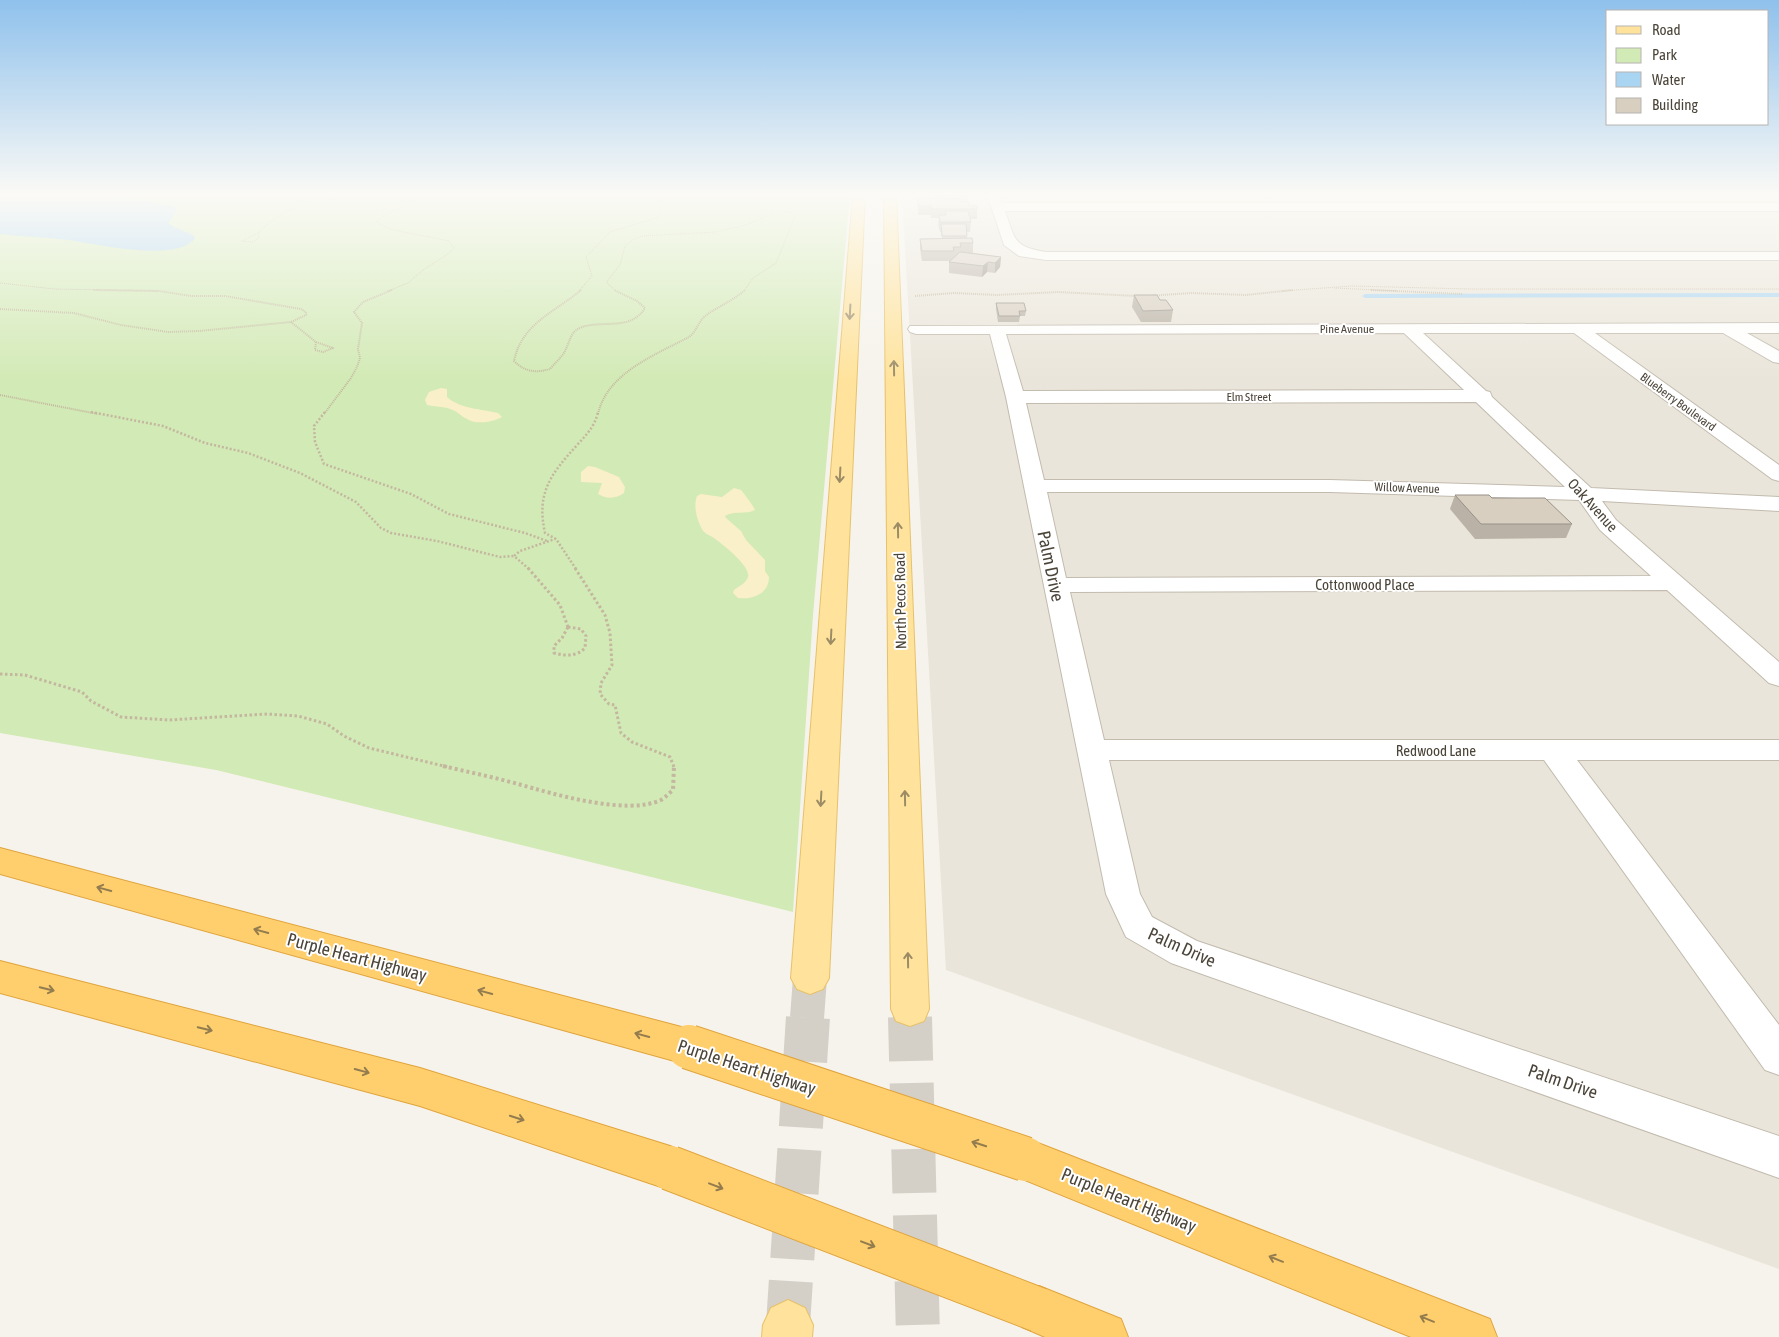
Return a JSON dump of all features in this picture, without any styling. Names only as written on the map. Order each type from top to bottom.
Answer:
[{"type":"highway","name":"Purple Heart Highway","points":[[0,861],[689,1047],[1025,1159],[1472,1337]]},
{"type":"highway","points":[[0,977],[420,1087],[670,1168],[1039,1310],[1103,1337]]},
{"type":"main road","points":[[810,978],[855,256]]},
{"type":"main road","name":"North Pecos Road","points":[[892,256],[910,1009]]},
{"type":"street","name":"Blueberry Boulevard","points":[[1577,328],[1779,475]]},
{"type":"street","points":[[1724,328],[1779,358]]},
{"type":"street","name":"Pine Avenue","points":[[916,329],[1410,330],[1779,328]]},
{"type":"street","name":"Palm Drive","points":[[996,329],[1015,397],[1123,894],[1139,928],[1184,952],[1779,1156]]},
{"type":"street","name":"Oak Avenue","points":[[1410,330],[1483,396],[1585,494],[1608,525],[1779,677]]},
{"type":"street","name":"Elm Street","points":[[1015,397],[1483,396]]},
{"type":"street","name":"Willow Avenue","points":[[1034,486],[1330,486],[1585,494],[1779,504]]},
{"type":"street","name":"Cottonwood Place","points":[[1055,585],[1675,583]]},
{"type":"street","name":"Redwood Lane","points":[[1092,750],[1779,750]]},
{"type":"street","points":[[1554,750],[1779,1057]]},
{"type":"path","points":[[445,256],[424,269],[407,283],[366,300],[355,309],[354,312],[362,323],[358,349],[360,358],[351,378],[314,426],[315,442],[324,464],[340,472],[412,494],[436,509],[453,516],[547,541]]},
{"type":"path","points":[[587,256],[592,276],[586,285],[562,306],[529,328],[514,354],[514,361],[525,370],[533,372],[550,369],[566,349],[570,334],[575,330],[593,324],[631,322],[643,313],[645,308],[640,303],[616,292],[607,283],[620,264],[622,256]]},
{"type":"path","points":[[0,674],[25,675],[82,692],[91,701],[120,718],[169,720],[267,714],[298,716],[327,724],[344,736],[369,748],[537,790],[596,802],[636,804],[661,800],[673,790],[675,768],[670,757],[632,742],[621,733],[614,706],[609,704],[600,694],[601,683],[612,665],[611,640],[605,615],[556,538],[545,532],[540,517],[542,495],[548,481],[563,460],[591,430],[600,413],[604,396],[626,374],[689,337],[694,333],[703,318],[736,298],[747,288],[753,278],[776,263],[779,256]]},
{"type":"path","points":[[0,283],[54,289],[159,291],[191,296],[225,296],[306,312],[306,315],[291,322],[199,331],[168,332],[110,323],[74,313],[0,309]]},
{"type":"path","points":[[1324,287],[1464,294]]},
{"type":"path","points":[[910,296],[954,293],[997,296],[1052,292],[1116,297],[1192,293],[1246,295],[1324,287],[1779,289]]},
{"type":"path","points":[[291,322],[316,342],[333,348],[318,352],[314,347],[316,342]]},
{"type":"path","points":[[0,395],[162,426],[200,442],[248,453],[300,473],[356,502],[381,528],[391,533],[500,556],[514,556],[525,564],[560,605],[568,627],[562,638],[554,646],[554,653],[564,657],[574,656],[583,651],[587,642],[586,636],[581,629],[568,627]]},
{"type":"path","points":[[514,556],[520,551],[556,538]]},
{"type":"shaded area","points":[[906,256],[1779,256],[1779,1269],[946,970]]},
{"type":"green space","points":[[0,256],[845,256],[813,615],[793,912],[216,770],[0,733]]},
{"type":"sand","points":[[441,388],[447,389],[447,397],[458,404],[498,413],[502,417],[490,421],[475,422],[470,421],[453,410],[427,405],[425,400],[429,392]]},
{"type":"sand","points":[[588,466],[619,477],[625,487],[624,493],[611,498],[604,497],[598,494],[602,483],[581,482],[581,472]]},
{"type":"sand","points":[[734,488],[741,490],[755,510],[732,513],[725,516],[741,531],[746,540],[765,560],[765,571],[769,577],[763,592],[749,598],[738,598],[733,593],[748,577],[745,567],[729,550],[703,531],[696,513],[697,496],[701,494],[722,497]]},
{"type":"building","points":[[955,256],[1001,257],[995,263],[988,262],[983,266],[949,262]]},
{"type":"building","points":[[1134,295],[1157,295],[1160,300],[1166,300],[1173,310],[1143,311]]},
{"type":"building","points":[[996,303],[1024,303],[1026,311],[1019,311],[1020,316],[999,316]]},
{"type":"building","points":[[1455,495],[1489,495],[1492,498],[1545,498],[1572,524],[1481,524]]},
{"type":"waterway","points":[[1365,296],[1779,295]]},
{"type":"tunnel","points":[[807,1018],[810,978]]},
{"type":"tunnel","points":[[910,1009],[910,1017]]},
{"type":"tunnel","points":[[788,1325],[808,1017]]},
{"type":"tunnel","points":[[910,1017],[918,1337]]}]
